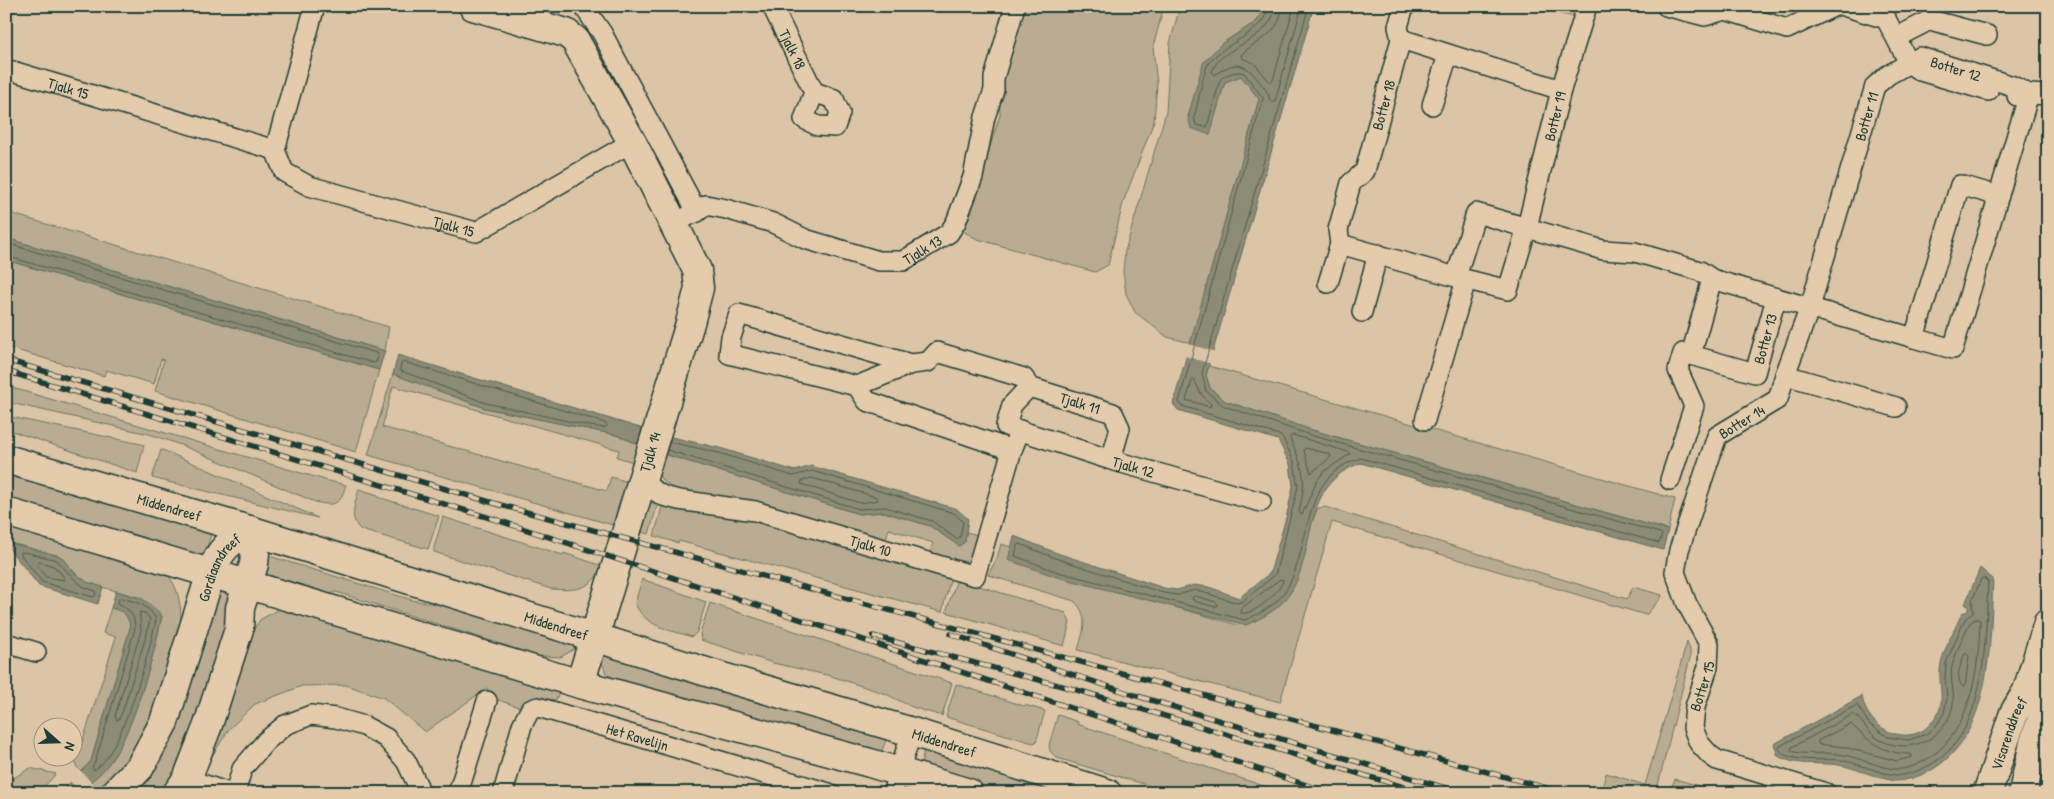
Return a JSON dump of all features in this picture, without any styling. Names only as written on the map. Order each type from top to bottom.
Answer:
[{"type":"main road","points":[[473,6],[566,33]]},
{"type":"main road","name":"Tjalk 14","points":[[566,33],[575,40],[632,142],[697,270],[699,288],[580,684]]},
{"type":"main road","name":"Middendreef","points":[[6,458],[249,530],[726,678],[912,732],[1107,793]]},
{"type":"main road","points":[[6,512],[162,557],[896,782],[969,793]]},
{"type":"main road","name":"Gordiaandreef","points":[[115,793],[140,767],[164,722],[220,553],[226,545],[249,530],[255,553],[254,564],[240,608],[239,629],[208,725],[182,786]]},
{"type":"main road","name":"Gordiaandreef","points":[[162,557],[175,569],[186,588],[196,622]]},
{"type":"main road","points":[[239,629],[250,618],[269,605],[285,600],[298,599]]},
{"type":"main road","name":"Visarenddreef","points":[[1984,790],[2014,713],[2027,691],[2048,623]]},
{"type":"main road","name":"Visarenddreef","points":[[2023,793],[2034,743],[2048,701]]},
{"type":"main road","points":[[1984,790],[2000,785],[2012,787],[2023,793]]},
{"type":"street","points":[[275,150],[315,6]]},
{"type":"street","name":"Tjalk 18","points":[[772,6],[814,92]]},
{"type":"street","name":"Tjalk 13","points":[[697,212],[706,205],[726,209],[773,223],[805,238],[879,262],[903,261],[949,233],[956,222],[973,177],[985,117],[994,90],[994,78],[1015,6]]},
{"type":"street","name":"Botter 18","points":[[1340,244],[1338,230],[1351,183],[1365,171],[1401,39],[1398,27],[1404,6]]},
{"type":"street","name":"Botter 19","points":[[1340,244],[1508,290],[1527,227],[1561,90],[1587,6]]},
{"type":"street","points":[[1666,6],[1705,16],[1725,10],[1787,29],[1834,6]]},
{"type":"street","name":"Botter 12","points":[[1843,6],[1886,19],[1909,63],[1920,57],[2039,95]]},
{"type":"street","points":[[566,33],[574,18],[583,8],[602,33],[697,212],[672,224]]},
{"type":"street","points":[[1896,37],[1930,20],[1987,35]]},
{"type":"street","points":[[1401,39],[1561,90]]},
{"type":"street","points":[[1432,105],[1448,55]]},
{"type":"street","name":"Botter 11","points":[[1810,308],[1875,86],[1888,75],[1909,63]]},
{"type":"street","name":"Tjalk 15","points":[[6,69],[275,150],[284,172],[309,186],[476,232],[632,142]]},
{"type":"street","points":[[1810,308],[1953,350],[1999,196],[2039,95]]},
{"type":"street","points":[[1914,338],[1960,185],[1999,196]]},
{"type":"street","points":[[1425,420],[1476,213],[1527,227]]},
{"type":"street","name":"Botter 13","points":[[1527,227],[1612,251],[1635,252],[1700,271],[1712,280],[1810,308]]},
{"type":"street","points":[[1328,283],[1340,244]]},
{"type":"street","points":[[1362,312],[1378,254]]},
{"type":"street","points":[[1670,480],[1694,406],[1678,370],[1684,353],[1691,355],[1712,280]]},
{"type":"street","name":"Botter 13","points":[[1691,355],[1755,373],[1776,298]]},
{"type":"street","name":"Botter 14","points":[[1695,501],[1717,436],[1778,399],[1810,308]]},
{"type":"street","points":[[739,314],[911,364],[857,386],[729,354],[728,336],[739,314]]},
{"type":"street","name":"Tjalk 11","points":[[911,364],[928,362],[937,352],[1024,378],[1029,387],[1113,413],[1120,428],[1111,460]]},
{"type":"street","points":[[1785,375],[1896,407]]},
{"type":"street","points":[[857,386],[867,401],[1012,450]]},
{"type":"street","points":[[1013,428],[1012,405],[1029,387]]},
{"type":"street","name":"Tjalk 10","points":[[641,482],[663,496],[755,510],[975,576],[1012,450],[1013,428]]},
{"type":"street","name":"Tjalk 12","points":[[1013,428],[1111,460],[1261,502]]},
{"type":"street","name":"Botter 15","points":[[1695,501],[1679,550],[1675,572],[1687,604],[1709,644],[1708,666],[1693,714],[1695,735],[1705,750],[1718,760],[1826,793]]},
{"type":"street","points":[[6,643],[36,652]]},
{"type":"street","points":[[458,793],[487,701]]},
{"type":"street","name":"Het Ravelijn","points":[[503,793],[522,725],[530,710],[538,707],[829,793]]},
{"type":"street","points":[[235,793],[242,769],[266,741],[285,724],[311,715],[336,718],[364,726],[386,738],[406,761],[418,786],[418,793]]},
{"type":"street","points":[[896,782],[912,732]]},
{"type":"street","points":[[182,786],[229,793]]},
{"type":"shaded area","points":[[1025,6],[1164,6],[1153,47],[1157,84],[1154,121],[1123,203],[1108,265],[1095,272],[977,239],[963,231],[1000,115],[999,90]]},
{"type":"shaded area","points":[[1180,6],[1264,6],[1257,21],[1221,44],[1188,117],[1220,96],[1225,82],[1241,76],[1259,99],[1191,343],[1167,337],[1135,312],[1126,294],[1123,271],[1125,251],[1166,112],[1170,43]]},
{"type":"shaded area","points":[[1530,6],[1582,6],[1578,18]]},
{"type":"shaded area","points":[[6,212],[389,327],[385,351],[6,238]]},
{"type":"shaded area","points":[[6,260],[379,370],[356,452],[155,391],[164,360],[161,359],[154,384],[106,370],[104,376],[6,347]]},
{"type":"shaded area","points":[[1209,366],[1675,499],[1668,530],[1312,430],[1225,401],[1210,388],[1206,375]]},
{"type":"shaded area","points":[[393,374],[485,408],[616,435],[640,445],[633,462],[617,457],[619,450],[393,386],[382,427],[607,491],[611,477],[632,483],[620,527],[368,455]]},
{"type":"shaded area","points":[[6,386],[346,485],[342,496],[336,502],[328,504],[315,502],[181,445],[149,434],[6,402]]},
{"type":"shaded area","points":[[6,416],[144,445],[137,473],[6,429]]},
{"type":"shaded area","points":[[161,450],[165,451],[318,518],[152,478]]},
{"type":"shaded area","points":[[664,454],[859,514],[884,512],[930,526],[959,546],[965,542],[966,532],[982,536],[970,560],[963,563],[929,554],[933,543],[889,529],[885,541],[684,493],[667,488],[668,484],[661,478],[659,471]]},
{"type":"shaded area","points":[[6,473],[128,509],[212,531],[202,563],[6,502]]},
{"type":"shaded area","points":[[359,489],[378,495],[378,497],[439,516],[428,549],[361,530],[357,526],[354,516],[354,505]]},
{"type":"shaded area","points":[[658,503],[649,534],[637,531],[649,504]]},
{"type":"shaded area","points":[[663,504],[730,513],[951,577],[942,612],[679,541],[678,543],[654,536]]},
{"type":"shaded area","points":[[1325,507],[1627,599],[1633,587],[1662,595],[1646,615],[1332,522],[1280,702],[1078,650],[1084,618],[1079,606],[1074,601],[988,575],[997,558],[1001,544],[1011,547],[1009,560],[1238,625],[1313,520],[1318,508]]},
{"type":"shaded area","points":[[6,517],[164,570],[176,588],[181,622],[153,721],[136,759],[104,793],[78,793],[106,767],[125,737],[148,673],[162,616],[142,598],[87,583],[60,556],[6,542]]},
{"type":"shaded area","points":[[443,517],[602,566],[594,580],[582,587],[568,590],[551,589],[434,552]]},
{"type":"shaded area","points":[[266,555],[412,600],[511,617],[575,645],[574,649],[561,657],[539,656],[336,592],[316,597],[259,580]]},
{"type":"shaded area","points":[[642,579],[706,602],[697,632],[692,637],[659,626],[651,622],[639,611],[635,603]]},
{"type":"shaded area","points":[[957,579],[1066,613],[1070,623],[1064,646],[946,612]]},
{"type":"shaded area","points":[[216,580],[242,587],[195,738],[164,793],[134,793],[147,779],[162,754]]},
{"type":"shaded area","points":[[710,603],[952,683],[942,716],[912,707],[886,694],[831,676],[773,663],[701,640],[700,633]]},
{"type":"shaded area","points":[[304,607],[562,684],[556,700],[534,698],[522,708],[492,698],[487,688],[425,732],[384,698],[346,685],[302,686],[255,704],[229,729],[206,766],[246,639],[261,619],[280,609]]},
{"type":"shaded area","points":[[111,608],[125,614],[130,628],[91,761],[81,771],[76,766],[82,766],[82,743],[116,637],[103,633]]},
{"type":"shaded area","points":[[1687,642],[1690,658],[1656,793],[1617,793],[1602,789],[1606,773],[1645,785]]},
{"type":"shaded area","points":[[607,647],[888,735],[881,753],[622,681],[607,675],[602,663]]},
{"type":"shaded area","points":[[956,684],[1045,711],[1036,742],[1033,743],[946,717]]},
{"type":"shaded area","points":[[1058,715],[1078,722],[1077,724],[1285,793],[1174,793],[1057,758],[1050,751],[1049,745]]},
{"type":"shaded area","points":[[924,747],[1091,793],[1004,793],[921,769]]},
{"type":"shaded area","points":[[30,768],[56,774],[38,793],[6,793],[6,783]]},
{"type":"shaded area","points":[[1675,779],[1724,793],[1669,793]]},
{"type":"water","points":[[1264,6],[1314,6],[1206,375],[1210,388],[1225,401],[1312,430],[1668,530],[1663,550],[1361,463],[1342,473],[1328,486],[1319,501],[1313,518],[1305,556],[1299,574],[1287,598],[1271,612],[1246,625],[1057,577],[1008,560],[1014,536],[1057,553],[1164,588],[1177,590],[1194,585],[1209,587],[1239,598],[1270,573],[1293,486],[1290,464],[1278,440],[1178,410],[1173,404],[1259,99],[1241,76],[1225,82],[1210,135],[1191,128],[1188,117],[1203,63],[1221,44],[1257,21]]},
{"type":"water","points":[[6,238],[385,351],[379,370],[6,260]]},
{"type":"water","points":[[398,355],[667,436],[720,448],[795,471],[811,466],[957,509],[968,519],[965,542],[959,546],[930,526],[884,512],[859,514],[664,454],[616,435],[485,408],[393,374]]},
{"type":"water","points":[[6,542],[60,556],[76,574],[87,582],[103,587],[98,604],[39,586],[6,545]]},
{"type":"water","points":[[1980,568],[1993,579],[1991,631],[1984,686],[1976,713],[1965,736],[1949,757],[1925,774],[1896,781],[1844,766],[1794,762],[1778,756],[1774,744],[1862,696],[1864,705],[1874,721],[1889,731],[1901,735],[1910,735],[1927,727],[1936,717],[1941,703],[1940,671],[1943,657],[1962,613],[1968,611],[1968,606],[1965,604]]},
{"type":"water","points":[[116,591],[147,602],[162,616],[154,652],[133,717],[116,754],[103,771],[78,793],[60,793],[91,761],[130,628],[125,614],[111,608]]},
{"type":"pier","points":[[1188,344],[1216,352],[1212,364],[1185,356]]},
{"type":"pier","points":[[79,769],[92,783],[81,793],[69,780]]},
{"type":"railway","points":[[6,360],[497,504],[1565,793]]},
{"type":"railway","points":[[6,371],[500,521],[1331,793]]},
{"type":"railway","points":[[951,634],[1134,695],[1462,793]]},
{"type":"railway","points":[[873,636],[1077,690],[1424,793]]}]
